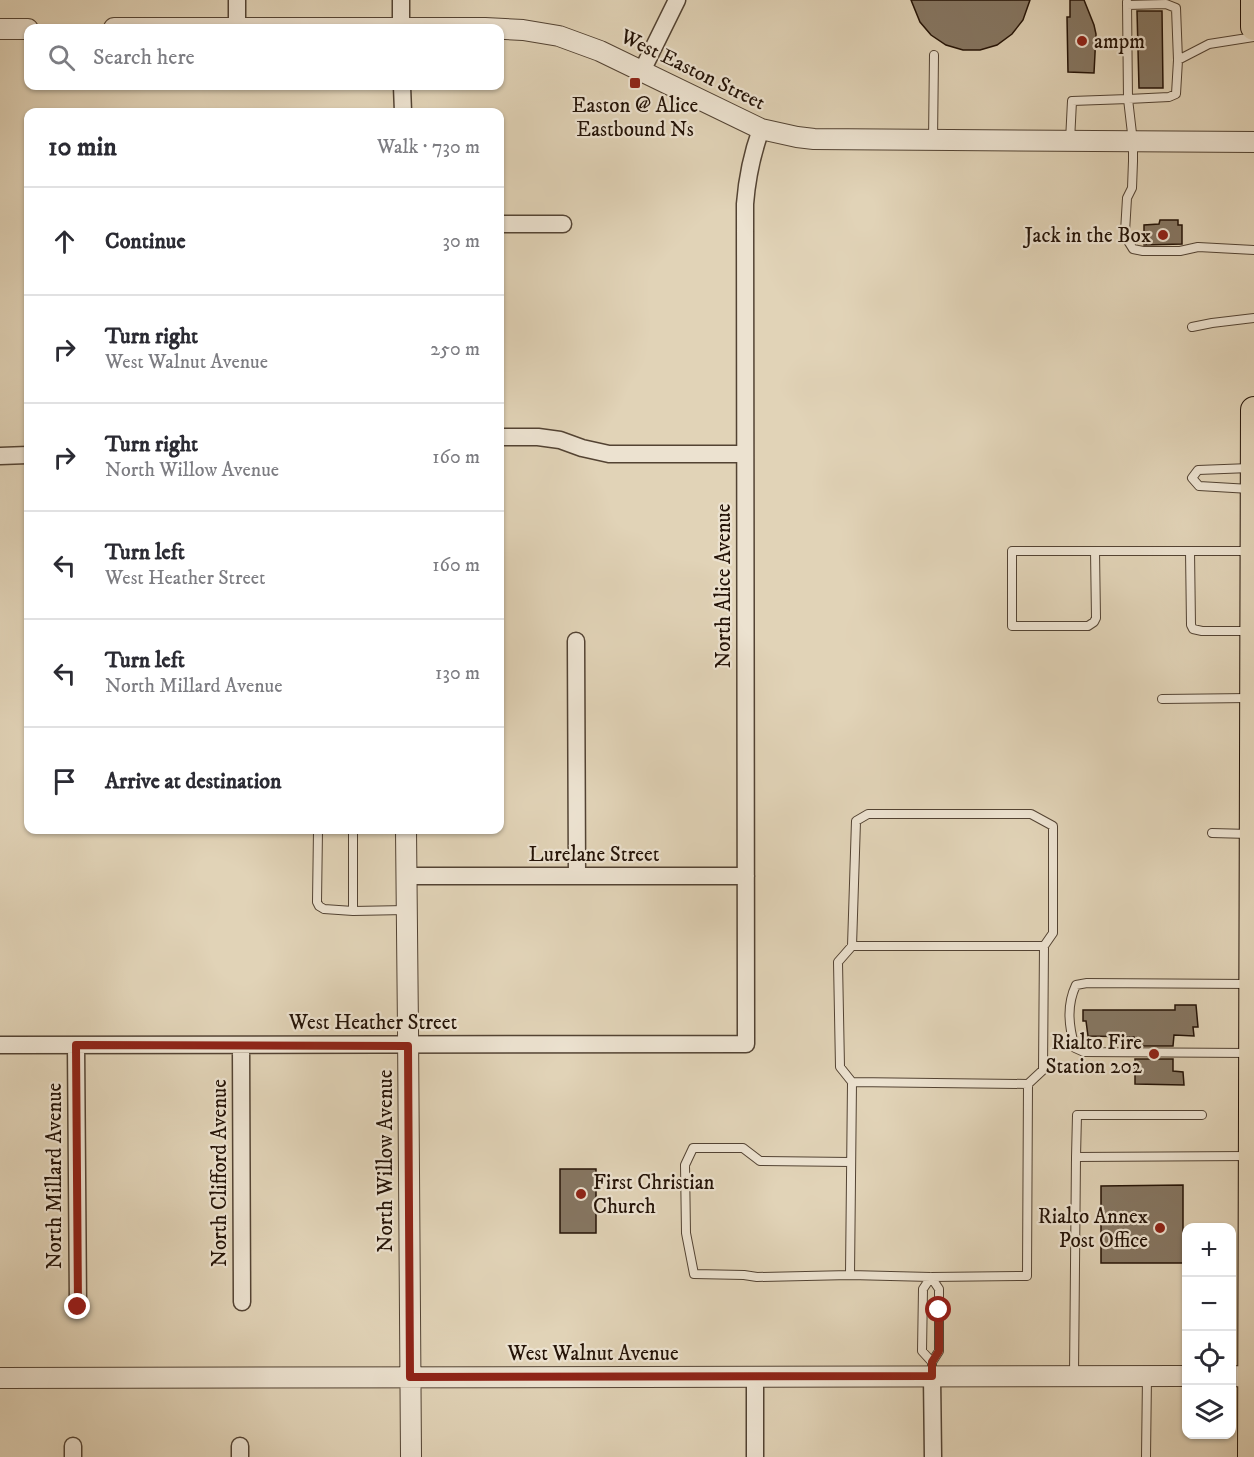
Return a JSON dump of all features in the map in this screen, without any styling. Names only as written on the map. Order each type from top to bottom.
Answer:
[{"type":"main road","points":[[1254,0],[1254,27]]},
{"type":"main road","points":[[1251,1457],[1245,1377],[1253,995],[1254,410]]},
{"type":"street","points":[[237,0],[237,24]]},
{"type":"street","points":[[401,0],[401,24]]},
{"type":"street","points":[[642,71],[677,0]]},
{"type":"street","points":[[0,29],[24,29]]},
{"type":"street","name":"West Easton Street","points":[[504,29],[559,36],[600,51],[761,129],[797,137],[822,140],[1254,142]]},
{"type":"street","points":[[402,90],[403,108]]},
{"type":"street","name":"North Alice Avenue","points":[[746,1044],[745,204],[747,180],[761,129]]},
{"type":"street","points":[[504,224],[563,224]]},
{"type":"street","points":[[504,437],[560,440],[609,454],[746,454]]},
{"type":"street","points":[[0,456],[24,455]]},
{"type":"street","points":[[576,641],[577,876]]},
{"type":"street","name":"North Willow Avenue","points":[[405,834],[411,1457]]},
{"type":"street","name":"Lurelane Street","points":[[406,876],[746,876]]},
{"type":"street","name":"West Heather Street","points":[[0,1045],[746,1044]]},
{"type":"street","name":"North Millard Avenue","points":[[76,1045],[78,1307]]},
{"type":"street","name":"North Clifford Avenue","points":[[241,1045],[242,1302]]},
{"type":"street","points":[[932,1369],[933,1457]]},
{"type":"street","name":"West Walnut Avenue","points":[[0,1378],[755,1377],[932,1369],[1074,1376],[1182,1376]]},
{"type":"street","points":[[755,1377],[755,1457]]},
{"type":"lane","points":[[1070,142],[1072,101],[1128,99],[1169,97],[1176,94],[1178,60],[1176,8],[1166,4],[1127,2],[1128,99],[1133,142],[1132,188],[1126,198],[1125,232],[1133,249],[1143,251],[1180,251],[1198,247],[1254,250]]},
{"type":"lane","points":[[1178,60],[1209,44],[1254,37]]},
{"type":"lane","points":[[933,141],[934,55]]},
{"type":"lane","points":[[1192,327],[1254,318]]},
{"type":"lane","points":[[1254,468],[1198,470],[1192,478],[1199,486],[1254,489]]},
{"type":"lane","points":[[1095,551],[1096,618],[1094,622],[1088,626],[1012,626],[1012,551],[1095,551],[1190,551],[1254,551]]},
{"type":"lane","points":[[1190,551],[1191,626],[1193,629],[1253,631]]},
{"type":"lane","points":[[1162,699],[1253,694]]},
{"type":"lane","points":[[850,1275],[852,1082],[840,1067],[838,962],[852,946],[856,821],[868,814],[1031,814],[1053,826],[1053,933],[1044,946],[1043,1070],[1028,1084],[852,1082]]},
{"type":"lane","points":[[1212,833],[1252,834]]},
{"type":"lane","points":[[318,834],[318,906],[324,909],[353,911],[406,910]]},
{"type":"lane","points":[[353,834],[353,911]]},
{"type":"lane","points":[[852,946],[1044,946]]},
{"type":"lane","points":[[1252,1053],[1084,1052],[1075,1048],[1070,1033],[1069,1013],[1070,997],[1076,986],[1087,983],[1253,995]]},
{"type":"lane","points":[[851,1162],[760,1161],[743,1148],[693,1148],[685,1165],[686,1233],[694,1274],[757,1277],[1028,1276],[1028,1084]]},
{"type":"lane","points":[[1074,1376],[1077,1115],[1202,1115]]},
{"type":"lane","points":[[1076,1156],[1251,1156]]},
{"type":"lane","points":[[931,1277],[939,1289],[939,1351],[932,1369]]},
{"type":"lane","points":[[931,1277],[923,1289],[922,1351],[932,1369]]},
{"type":"lane","points":[[1146,1457],[1147,1376]]},
{"type":"building","points":[[911,0],[1030,0],[1023,20],[1012,34],[997,45],[980,50],[963,50],[946,45],[931,35],[920,22]]},
{"type":"building","name":"ampm","points":[[1070,0],[1084,0],[1094,25],[1096,34],[1094,73],[1068,72],[1067,17],[1070,17]]},
{"type":"building","points":[[1137,11],[1162,11],[1163,88],[1139,88]]},
{"type":"building","name":"Jack in the Box","points":[[1160,220],[1178,220],[1178,225],[1182,225],[1182,244],[1144,245],[1144,225],[1159,224]]},
{"type":"building","name":"Rialto Fire Station 202","points":[[1175,1005],[1196,1005],[1198,1027],[1193,1027],[1194,1036],[1174,1035],[1173,1046],[1134,1046],[1134,1037],[1088,1036],[1086,1021],[1083,1021],[1083,1010],[1175,1010]]},
{"type":"building","points":[[1135,1059],[1173,1059],[1173,1071],[1183,1072],[1184,1085],[1135,1084]]},
{"type":"building","points":[[560,1169],[596,1169],[596,1233],[560,1233]]},
{"type":"building","points":[[1183,1185],[1182,1263],[1101,1263],[1101,1186]]},
{"type":"place","name":"ampm","points":[[1082,41]]},
{"type":"place","name":"Easton @ Alice Eastbound Ns","points":[[635,83]]},
{"type":"place","name":"Jack in the Box","points":[[1163,235]]},
{"type":"place","name":"Rialto Fire Station 202","points":[[1154,1054]]},
{"type":"place","name":"First Christian Church","points":[[581,1194]]},
{"type":"place","name":"Rialto Annex Post Office","points":[[1160,1228]]},
{"type":"route","points":[[78,1307],[76,1045],[241,1045],[408,1046],[410,1377],[932,1376],[932,1362],[939,1351],[939,1310]]}]
